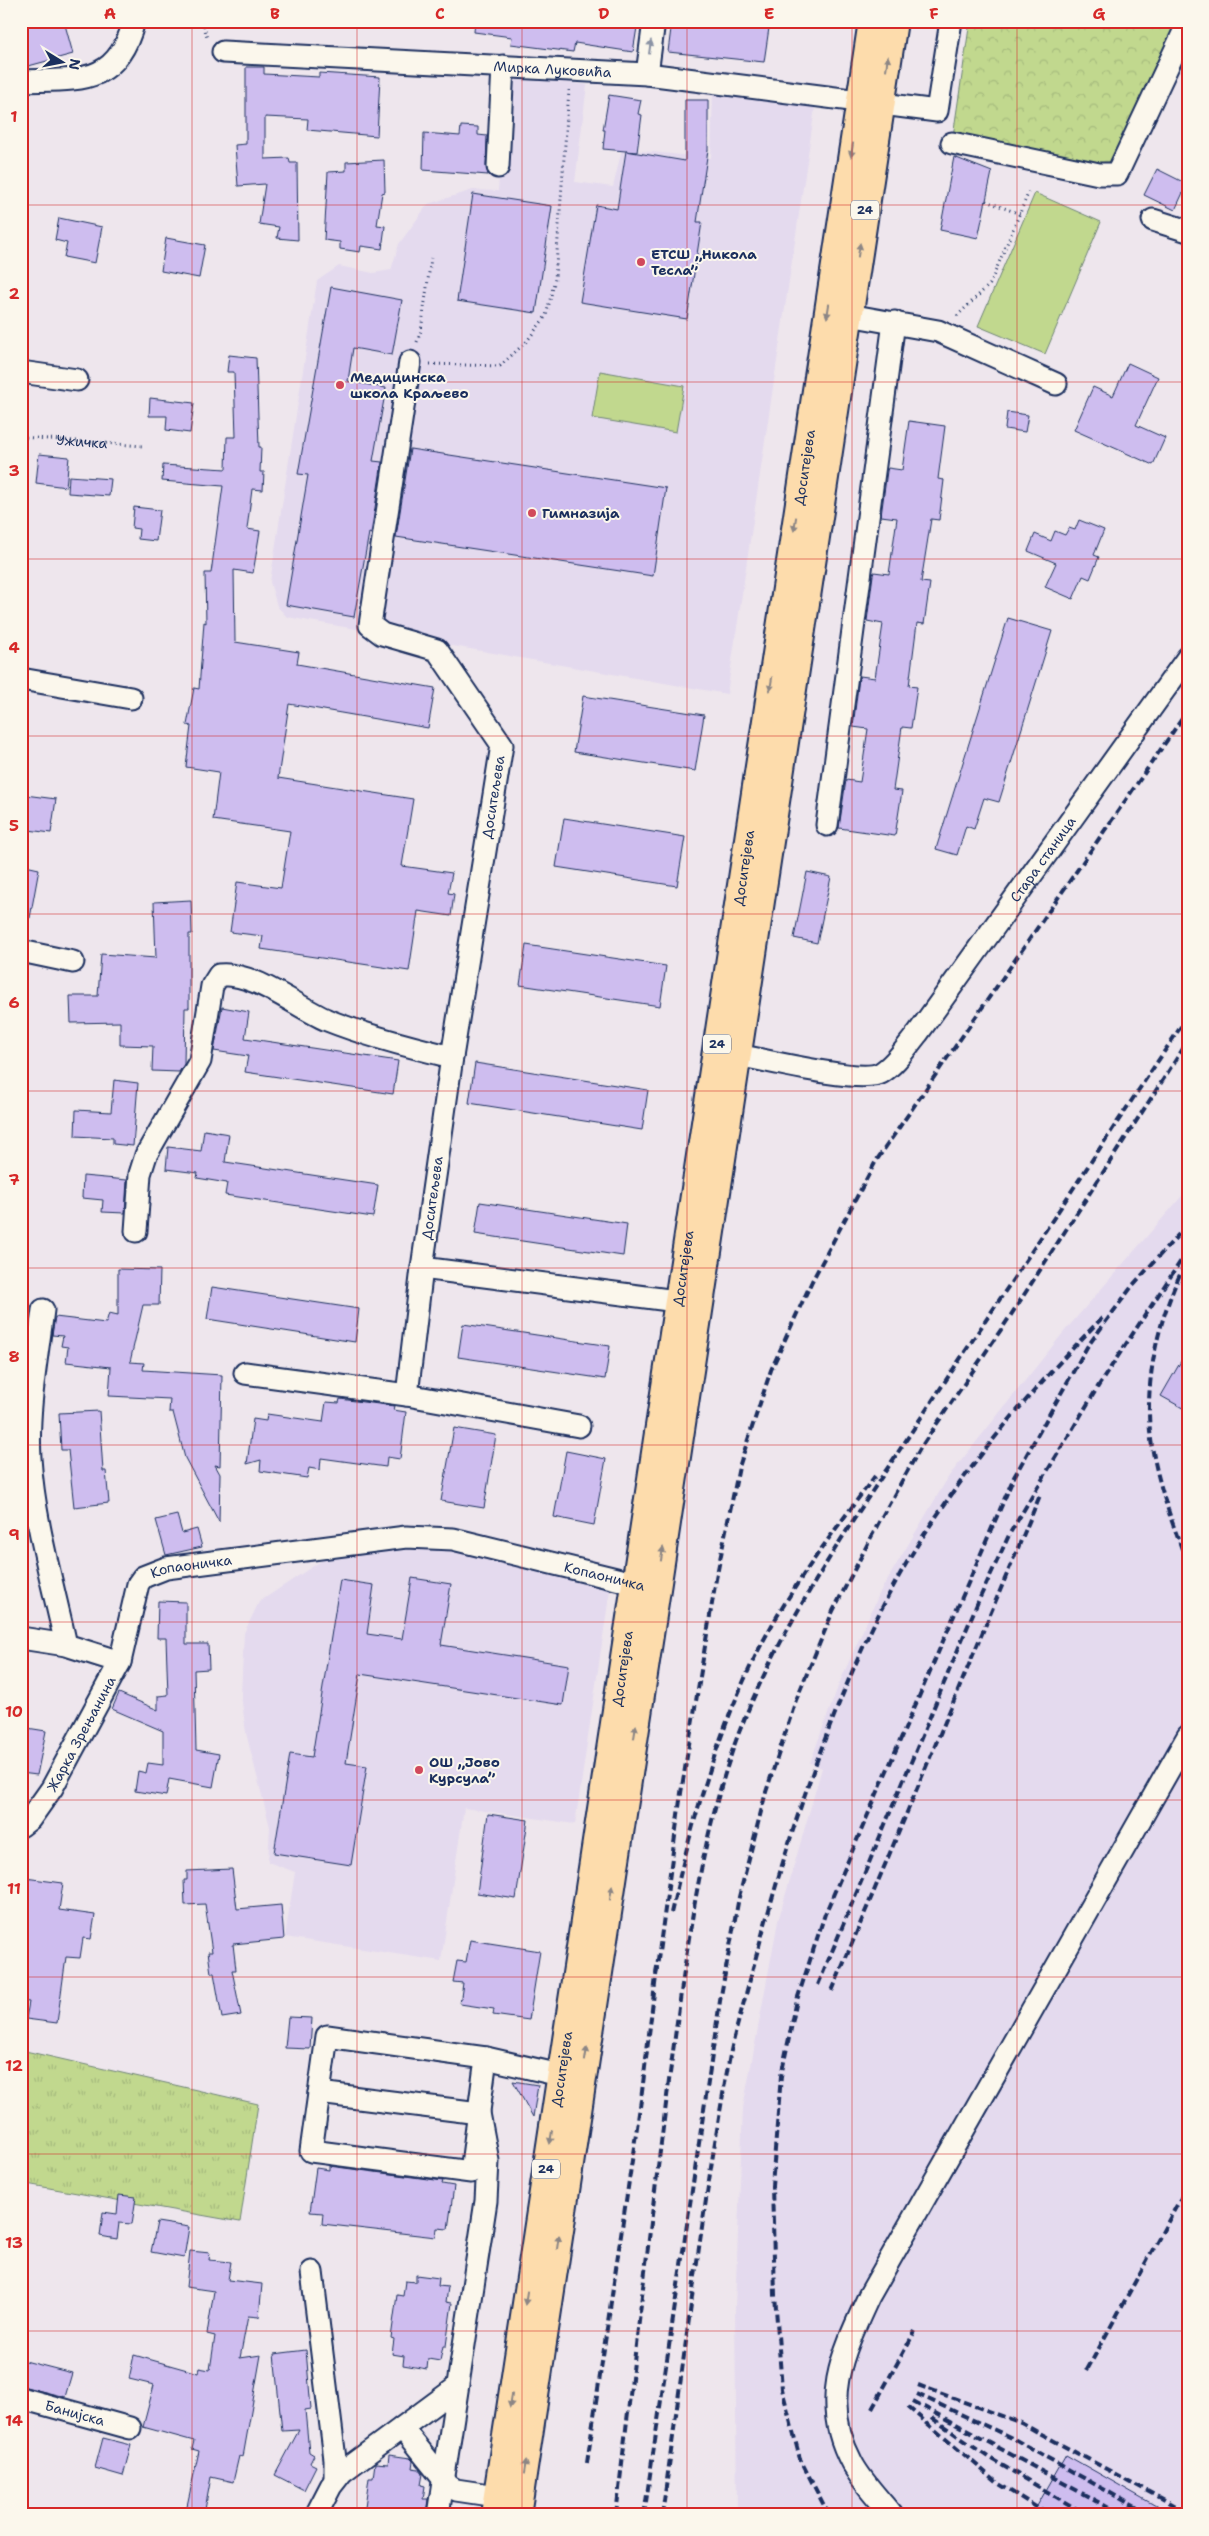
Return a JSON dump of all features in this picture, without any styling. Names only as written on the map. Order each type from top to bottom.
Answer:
[{"type":"main road","name":"Доситејева","points":[[689,1303],[738,1055],[849,315],[870,103],[872,21]]},
{"type":"main road","name":"Доситејева","points":[[517,2515],[646,1587],[870,103],[894,21]]},
{"type":"main road","name":"Доситејева","points":[[495,2505],[560,2075],[646,1587]]},
{"type":"street","points":[[21,81],[90,78],[105,70],[117,60],[134,21]]},
{"type":"street","points":[[647,74],[654,21]]},
{"type":"street","name":"Мирка Луковића","points":[[223,52],[647,74],[937,111],[951,21]]},
{"type":"street","points":[[952,143],[1099,174],[1117,174],[1188,23]]},
{"type":"street","points":[[498,167],[503,66]]},
{"type":"street","points":[[1153,220],[1188,232]]},
{"type":"street","points":[[849,315],[934,330],[1056,384]]},
{"type":"street","points":[[827,824],[894,322]]},
{"type":"street","name":"Доситељева","points":[[407,1395],[422,1268],[452,1057],[502,745],[437,650],[382,634],[370,625],[410,362]]},
{"type":"street","points":[[21,372],[77,380]]},
{"type":"street","name":"Стара станица","points":[[738,1055],[858,1076],[881,1073],[896,1060],[918,1033],[1188,657]]},
{"type":"street","points":[[21,679],[132,698]]},
{"type":"street","points":[[21,951],[73,962]]},
{"type":"street","points":[[136,1231],[140,1174],[143,1164],[146,1155],[200,1061],[212,986],[219,975],[242,976],[326,1019],[401,1045],[452,1057]]},
{"type":"street","points":[[422,1268],[689,1303]]},
{"type":"street","points":[[43,1310],[32,1402],[30,1457],[36,1504],[66,1645]]},
{"type":"street","points":[[245,1373],[407,1395],[579,1426]]},
{"type":"street","name":"Копаоничка","points":[[120,1662],[138,1584],[149,1574],[166,1568],[331,1544],[406,1537],[453,1539],[646,1587]]},
{"type":"street","points":[[21,1638],[66,1645],[120,1662]]},
{"type":"street","name":"Жарка Зрењанина","points":[[21,1826],[30,1819],[52,1788],[120,1662]]},
{"type":"street","points":[[892,2515],[852,2464],[836,2426],[836,2382],[851,2336],[869,2296],[1188,1736]]},
{"type":"street","points":[[486,2058],[471,2172],[311,2151],[327,2036],[486,2058],[519,2064],[560,2075]]},
{"type":"street","points":[[482,2091],[494,2076],[519,2064]]},
{"type":"street","points":[[319,2093],[479,2113]]},
{"type":"street","points":[[438,2515],[486,2202],[488,2161],[479,2113]]},
{"type":"street","points":[[312,2272],[335,2459],[335,2478]]},
{"type":"street","points":[[316,2515],[335,2478],[457,2387]]},
{"type":"street","name":"Банијска","points":[[21,2398],[130,2428]]},
{"type":"street","points":[[402,2428],[443,2481],[456,2490],[495,2505]]},
{"type":"path","points":[[431,258],[420,331],[410,362],[500,366],[527,341],[546,316],[555,280],[570,70]]},
{"type":"path","points":[[934,330],[950,323],[990,284],[1030,188]]},
{"type":"path","points":[[986,201],[1020,214]]},
{"type":"path","name":"Ужичка","points":[[21,437],[143,446]]},
{"type":"shaded area","points":[[507,74],[587,85],[575,182],[613,187],[622,149],[711,158],[713,90],[816,101],[727,694],[287,617],[277,606],[270,582],[317,281],[339,266],[373,273],[391,270],[399,244],[428,204],[473,190],[498,191]]},
{"type":"shaded area","points":[[1188,1189],[1188,2515],[737,2515],[735,2307],[743,2108],[778,1921],[822,1768],[810,1763],[839,1684],[880,1592],[949,1476],[1063,1333]]},
{"type":"shaded area","name":"ОШ „Јово Курсула”","points":[[408,1545],[453,1548],[610,1590],[575,1824],[464,1808],[441,1961],[285,1937],[295,1872],[268,1862],[270,1827],[246,1733],[241,1695],[244,1633],[259,1602],[333,1553]]},
{"type":"green space","points":[[970,21],[1188,21],[1117,174],[952,143]]},
{"type":"green space","points":[[1035,193],[1101,222],[1045,354],[978,326]]},
{"type":"green space","points":[[600,371],[684,386],[676,432],[592,418]]},
{"type":"green space","points":[[21,2050],[258,2104],[240,2222],[21,2183]]},
{"type":"building","points":[[21,21],[64,21],[73,54],[21,68]]},
{"type":"building","points":[[475,21],[638,21],[633,52],[575,43],[573,52],[511,44],[512,37],[474,32]]},
{"type":"building","points":[[672,21],[770,21],[764,62],[668,52]]},
{"type":"building","points":[[246,67],[264,67],[264,74],[319,77],[319,73],[380,77],[377,136],[307,130],[308,119],[265,117],[265,159],[289,158],[290,163],[297,163],[298,240],[277,238],[279,227],[259,224],[265,184],[238,186],[235,145],[246,144]]},
{"type":"building","points":[[609,95],[641,100],[638,114],[642,115],[637,152],[603,149],[605,130],[603,130]]},
{"type":"building","name":"ЕТСШ „Никола Тесла”","points":[[685,100],[708,100],[708,150],[697,222],[702,222],[687,319],[580,302],[596,205],[617,209],[626,151],[685,161]]},
{"type":"building","points":[[461,126],[478,127],[478,135],[487,136],[486,166],[488,175],[423,170],[424,133],[460,136]]},
{"type":"building","points":[[954,157],[992,172],[978,238],[940,230]]},
{"type":"building","points":[[384,160],[385,192],[382,193],[377,225],[385,226],[382,249],[361,246],[360,252],[340,249],[340,242],[324,240],[328,172],[346,171],[346,162]]},
{"type":"building","points":[[1157,169],[1187,184],[1175,210],[1144,195]]},
{"type":"building","points":[[473,194],[552,206],[536,313],[457,301]]},
{"type":"building","points":[[59,218],[102,227],[95,263],[64,257],[67,243],[55,240]]},
{"type":"building","points":[[166,238],[205,245],[199,278],[161,271]]},
{"type":"building","points":[[331,287],[402,300],[392,355],[353,348],[348,381],[386,388],[373,461],[382,462],[371,534],[369,533],[354,617],[286,605],[308,475],[298,474]]},
{"type":"building","points":[[229,355],[256,358],[259,447],[261,447],[260,472],[264,472],[263,490],[252,489],[247,529],[260,531],[253,573],[234,570],[235,642],[299,652],[297,664],[435,688],[428,728],[289,704],[278,778],[413,799],[402,866],[452,873],[448,893],[454,894],[451,916],[418,911],[409,971],[261,949],[263,936],[230,932],[237,882],[281,888],[290,831],[213,820],[219,772],[186,767],[191,726],[187,725],[194,688],[199,689],[204,622],[206,623],[205,573],[211,573],[223,486],[162,481],[163,465],[226,469],[227,437],[236,437],[234,372],[227,372]]},
{"type":"building","points":[[1128,363],[1158,377],[1136,425],[1165,438],[1153,465],[1074,430],[1093,387],[1113,396]]},
{"type":"building","points":[[150,398],[194,403],[190,433],[166,430],[167,416],[149,416]]},
{"type":"building","points":[[1007,412],[1028,415],[1025,432],[1005,429]]},
{"type":"building","points":[[909,421],[945,426],[938,479],[944,480],[939,520],[931,519],[921,582],[930,583],[924,624],[917,623],[909,686],[917,687],[911,728],[902,727],[893,790],[902,791],[895,836],[839,828],[846,780],[860,782],[868,729],[853,727],[859,678],[860,676],[875,678],[883,624],[867,621],[874,572],[889,574],[897,518],[881,516],[887,471],[888,468],[902,470]]},
{"type":"building","name":"Гимназија","points":[[410,449],[666,488],[653,576],[396,537]]},
{"type":"building","points":[[39,454],[69,457],[66,487],[36,483]]},
{"type":"building","points":[[69,476],[111,479],[109,496],[68,493]]},
{"type":"building","points":[[134,507],[160,510],[156,541],[138,539],[139,529],[132,528]]},
{"type":"building","points":[[1079,520],[1104,530],[1094,555],[1099,557],[1090,579],[1083,576],[1073,599],[1045,587],[1056,563],[1028,551],[1035,534],[1051,541],[1055,531],[1065,535],[1069,528],[1075,530]]},
{"type":"building","points":[[1008,618],[1052,631],[999,802],[984,798],[974,829],[966,826],[957,855],[936,849]]},
{"type":"building","points":[[583,696],[704,715],[695,771],[574,752]]},
{"type":"building","points":[[25,795],[56,799],[51,833],[21,829]]},
{"type":"building","points":[[564,818],[685,837],[677,886],[556,867]]},
{"type":"building","points":[[21,865],[39,869],[30,918],[21,917]]},
{"type":"building","points":[[807,872],[831,877],[817,943],[794,938]]},
{"type":"building","points":[[191,900],[192,934],[189,934],[189,1008],[185,1008],[184,1064],[179,1072],[152,1071],[153,1046],[120,1045],[120,1022],[71,1023],[70,996],[98,996],[101,954],[156,958],[154,902]]},
{"type":"building","points":[[526,945],[666,966],[660,1006],[520,985]]},
{"type":"building","points":[[222,1007],[249,1012],[245,1038],[398,1061],[393,1094],[245,1072],[248,1056],[214,1051]]},
{"type":"building","points":[[475,1063],[648,1090],[642,1130],[469,1103]]},
{"type":"building","points":[[114,1080],[138,1083],[133,1146],[113,1144],[113,1138],[75,1136],[76,1110],[111,1112]]},
{"type":"building","points":[[204,1130],[229,1134],[225,1162],[378,1185],[373,1217],[225,1195],[227,1183],[197,1178],[198,1173],[166,1169],[168,1147],[201,1151]]},
{"type":"building","points":[[83,1176],[127,1180],[125,1213],[102,1212],[103,1200],[82,1198]]},
{"type":"building","points":[[480,1202],[627,1224],[623,1256],[475,1234]]},
{"type":"building","points":[[118,1269],[160,1270],[159,1305],[143,1305],[130,1362],[144,1363],[143,1370],[222,1375],[220,1466],[215,1465],[220,1474],[219,1522],[185,1458],[173,1412],[169,1412],[170,1399],[109,1396],[111,1367],[66,1362],[68,1347],[61,1346],[63,1336],[52,1335],[55,1317],[106,1323],[109,1313],[118,1315]]},
{"type":"building","points":[[212,1287],[359,1309],[355,1342],[207,1319]]},
{"type":"building","points":[[463,1324],[610,1346],[605,1379],[458,1357]]},
{"type":"building","points":[[1188,1349],[1188,1411],[1161,1396]]},
{"type":"building","points":[[340,1399],[394,1406],[393,1410],[406,1412],[400,1459],[387,1457],[386,1467],[321,1458],[320,1470],[309,1468],[307,1478],[260,1471],[261,1460],[247,1464],[253,1419],[266,1421],[267,1414],[323,1422],[326,1402],[339,1403]]},
{"type":"building","points":[[99,1411],[103,1471],[106,1471],[109,1503],[74,1507],[68,1450],[61,1450],[59,1413]]},
{"type":"building","points":[[454,1428],[496,1435],[484,1508],[441,1501]]},
{"type":"building","points":[[566,1451],[606,1459],[594,1525],[554,1517]]},
{"type":"building","points":[[177,1515],[182,1533],[197,1529],[202,1547],[166,1555],[156,1520]]},
{"type":"building","points":[[412,1578],[451,1584],[441,1645],[569,1665],[563,1705],[360,1674],[346,1763],[367,1766],[351,1865],[274,1853],[290,1754],[312,1757],[340,1580],[374,1585],[367,1634],[402,1639]]},
{"type":"building","points":[[158,1601],[186,1602],[186,1644],[208,1644],[209,1669],[194,1670],[196,1750],[219,1754],[213,1787],[169,1779],[166,1796],[135,1791],[138,1771],[146,1773],[148,1763],[163,1765],[163,1731],[112,1709],[119,1693],[158,1710],[158,1696],[168,1695],[166,1638],[157,1638]]},
{"type":"building","points":[[21,1727],[46,1731],[37,1775],[21,1773]]},
{"type":"building","points":[[488,1814],[528,1820],[516,1899],[477,1893]]},
{"type":"building","points":[[232,1869],[237,1909],[281,1905],[284,1939],[233,1944],[236,1970],[232,1970],[241,2015],[222,2018],[214,1973],[211,1973],[208,1952],[212,1952],[205,1904],[185,1905],[184,1880],[187,1880],[187,1871]]},
{"type":"building","points":[[25,1878],[63,1883],[59,1910],[95,1915],[91,1939],[83,1938],[80,1958],[66,1957],[57,2023],[26,2019],[29,2002],[21,2001],[21,1909]]},
{"type":"building","points":[[470,1940],[540,1951],[529,2020],[493,2015],[494,2009],[460,2004],[463,1983],[453,1982],[457,1961],[466,1962]]},
{"type":"building","points":[[288,2017],[312,2018],[310,2049],[285,2048]]},
{"type":"building","points":[[513,2081],[538,2085],[533,2117]]},
{"type":"building","points":[[329,2166],[443,2181],[442,2184],[454,2186],[448,2229],[437,2228],[436,2237],[322,2224],[323,2213],[310,2212],[316,2168],[329,2170]]},
{"type":"building","points":[[119,2195],[136,2197],[132,2224],[119,2223],[117,2239],[100,2236],[103,2212],[117,2214]]},
{"type":"building","points":[[157,2222],[189,2227],[184,2258],[151,2252]]},
{"type":"building","points":[[190,2251],[210,2253],[209,2260],[231,2262],[228,2280],[262,2284],[259,2317],[248,2316],[240,2358],[261,2355],[243,2457],[239,2456],[233,2482],[211,2477],[204,2515],[185,2515],[199,2451],[192,2449],[194,2441],[143,2427],[154,2385],[129,2379],[134,2355],[198,2373],[199,2368],[210,2370],[215,2336],[207,2334],[214,2291],[186,2287]]},
{"type":"building","points":[[416,2275],[439,2278],[438,2286],[448,2287],[446,2302],[452,2303],[446,2346],[443,2346],[440,2361],[428,2359],[427,2369],[403,2365],[404,2356],[392,2354],[394,2339],[391,2338],[397,2295],[403,2296],[405,2281],[416,2282]]},
{"type":"building","points":[[306,2350],[311,2409],[305,2410],[309,2452],[314,2455],[310,2463],[316,2466],[304,2490],[275,2475],[299,2430],[282,2431],[274,2354]]},
{"type":"building","points":[[21,2360],[72,2373],[65,2397],[21,2386]]},
{"type":"building","points":[[103,2438],[131,2445],[123,2476],[95,2468]]},
{"type":"building","points":[[389,2455],[410,2458],[413,2461],[412,2468],[419,2469],[423,2474],[421,2485],[425,2486],[423,2499],[428,2499],[426,2515],[364,2515],[369,2478],[373,2478],[375,2463],[388,2464]]},
{"type":"building","points":[[1066,2455],[1172,2515],[1032,2515]]},
{"type":"railway","points":[[656,1974],[681,1793],[716,1579],[739,1467],[771,1370],[812,1281],[876,1161],[1188,710]]},
{"type":"railway","points":[[616,2515],[656,2183],[688,1944],[703,1859],[713,1817],[738,1735],[756,1692],[777,1650],[824,1566],[1188,1016]]},
{"type":"railway","points":[[644,2515],[720,2001],[739,1897],[766,1792],[796,1700],[833,1611],[880,1520],[921,1447],[1009,1318],[1188,1041]]},
{"type":"railway","points":[[829,2515],[800,2459],[782,2389],[775,2295],[772,2186],[781,2076],[797,2000],[825,1914],[1014,1477],[1087,1347],[1133,1285],[1188,1224]]},
{"type":"railway","points":[[818,1985],[977,1604],[1010,1533],[1099,1385],[1188,1250]]},
{"type":"railway","points":[[1185,1264],[1166,1308],[1159,1332],[1150,1380],[1149,1404],[1153,1452],[1159,1481],[1188,1565]]},
{"type":"railway","points":[[662,2515],[702,2227],[730,2055],[776,1887],[822,1747],[866,1641],[891,1590],[920,1541],[961,1482],[1005,1425],[1102,1318]]},
{"type":"railway","points":[[671,1913],[687,1849],[715,1755],[738,1693],[752,1663],[793,1590],[875,1476]]},
{"type":"railway","points":[[832,1991],[1041,1493]]},
{"type":"railway","points":[[587,2463],[641,2100],[657,1968]]},
{"type":"railway","points":[[1087,2370],[1188,2185]]},
{"type":"railway","points":[[872,2409],[915,2331]]},
{"type":"railway","points":[[918,2385],[1021,2423],[1188,2513]]},
{"type":"railway","points":[[917,2394],[1012,2438],[1150,2515]]},
{"type":"railway","points":[[913,2401],[1122,2515]]},
{"type":"railway","points":[[908,2407],[999,2484],[1049,2515]]},
{"type":"railway","points":[[932,2418],[988,2457],[1087,2515]]},
{"type":"place","name":"ЕТСШ „Никола Тесла”","points":[[641,262]]},
{"type":"place","name":"Медицинска школа Краљево","points":[[340,385]]},
{"type":"place","name":"Гимназија","points":[[532,513]]},
{"type":"place","name":"ОШ „Јово Курсула”","points":[[419,1770]]}]
